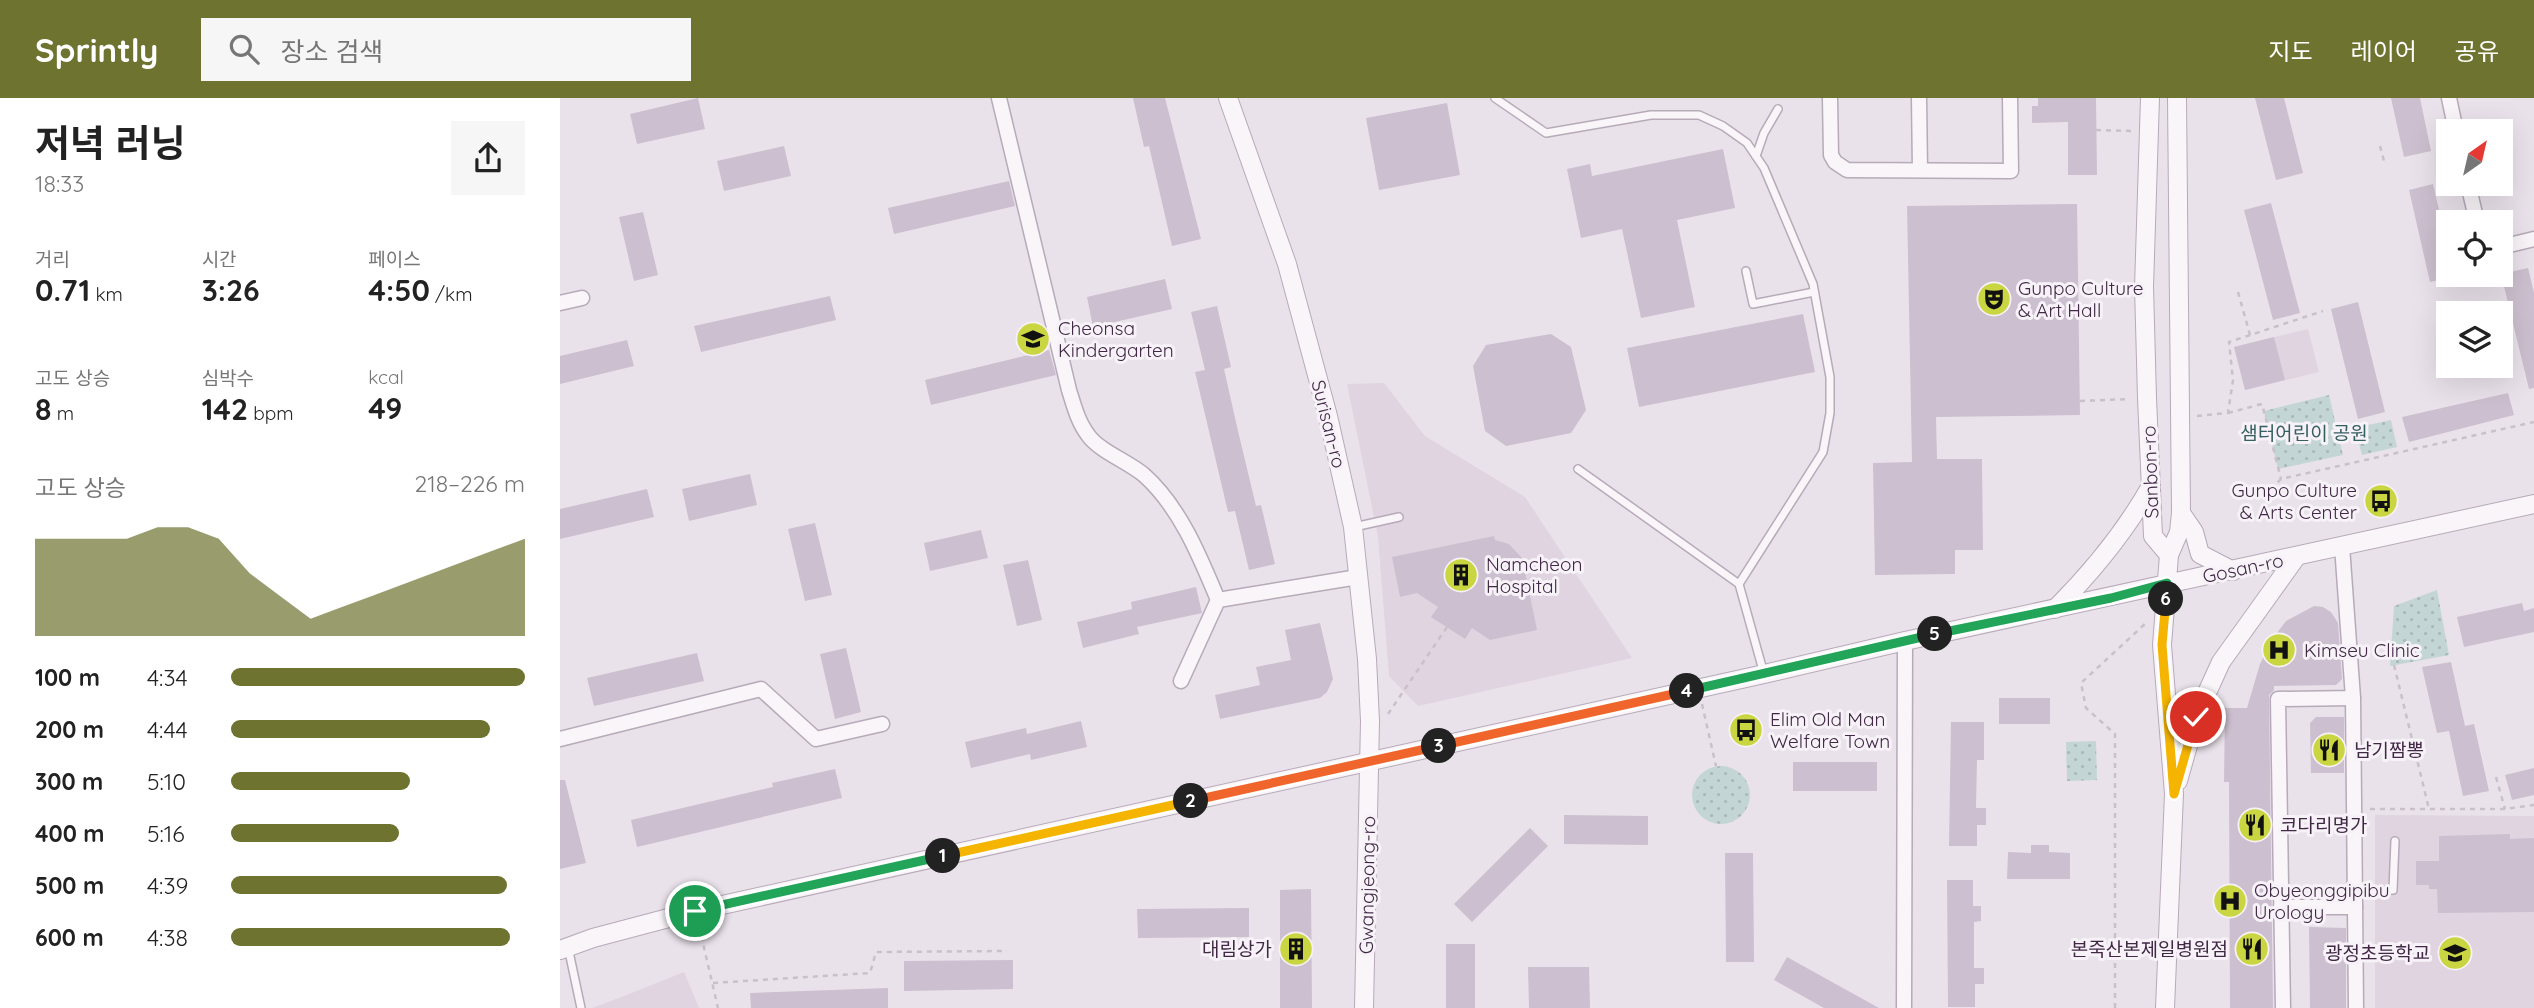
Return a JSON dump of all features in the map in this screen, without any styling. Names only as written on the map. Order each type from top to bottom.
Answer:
[{"type":"street","points":[[999,98],[1077,415],[1089,437],[1145,476],[1173,509],[1199,554],[1218,600],[1181,681]]},
{"type":"street","name":"Surisan-ro","points":[[1228,98],[1287,264],[1328,416],[1353,527],[1367,659],[1371,762]]},
{"type":"street","points":[[1830,98],[1830,148],[1835,162],[1847,170],[2011,171],[2010,98]]},
{"type":"street","points":[[1919,98],[1920,170]]},
{"type":"street","name":"Sanbon-ro","points":[[2150,98],[2144,287],[2147,398],[2153,536],[2169,555]]},
{"type":"street","points":[[2165,1008],[2174,794],[2162,645],[2169,555],[2179,532],[2181,513],[2177,98]]},
{"type":"street","points":[[2449,98],[2453,119]]},
{"type":"street","points":[[2513,244],[2534,239]]},
{"type":"street","points":[[560,303],[582,298]]},
{"type":"street","points":[[2055,609],[2122,534],[2151,486]]},
{"type":"street","name":"Gosan-ro","points":[[564,948],[695,911],[2167,583],[2233,571],[2534,504]]},
{"type":"street","points":[[2181,513],[2194,532],[2200,554],[2233,571]]},
{"type":"street","points":[[2342,546],[2353,698],[2356,1008]]},
{"type":"street","points":[[2174,794],[2196,717],[2221,662],[2297,556]]},
{"type":"street","points":[[1218,600],[1358,577]]},
{"type":"street","points":[[1904,1008],[1905,641]]},
{"type":"street","points":[[560,739],[761,689],[816,739],[882,724]]},
{"type":"street","points":[[2283,1008],[2278,699],[2353,698]]},
{"type":"street","name":"Gwangjeong-ro","points":[[1364,1008],[1371,762]]},
{"type":"street","points":[[2281,907],[2355,900]]},
{"type":"lane","points":[[1495,98],[1546,133],[1651,115],[1699,115],[1723,126],[1747,143],[1764,168],[1814,292],[1830,377],[1830,414],[1824,452],[1739,584]]},
{"type":"lane","points":[[1756,156],[1764,133],[1778,109]]},
{"type":"lane","points":[[1746,271],[1753,304],[1814,292]]},
{"type":"lane","points":[[1578,469],[1739,584],[1764,674]]},
{"type":"lane","points":[[1353,527],[1399,517]]},
{"type":"lane","points":[[2355,900],[2393,890],[2395,841]]},
{"type":"lane","points":[[564,948],[581,1008]]},
{"type":"path","points":[[2096,131],[2149,131]]},
{"type":"path","points":[[2380,146],[2385,165]]},
{"type":"path","points":[[2238,292],[2250,335]]},
{"type":"path","points":[[2228,413],[2233,380],[2229,342],[2323,311]]},
{"type":"path","points":[[2080,401],[2147,398]]},
{"type":"path","points":[[2180,418],[2228,413],[2262,404],[2281,479]]},
{"type":"path","points":[[2264,497],[2281,479],[2534,422]]},
{"type":"path","points":[[2115,1008],[2115,734],[2086,708],[2081,683],[2165,605]]},
{"type":"path","points":[[1370,740],[1447,627]]},
{"type":"path","points":[[2394,665],[2429,808]]},
{"type":"path","points":[[1699,689],[1716,766]]},
{"type":"path","points":[[2496,777],[2504,808]]},
{"type":"path","points":[[2354,809],[2504,808],[2534,805]]},
{"type":"path","points":[[695,911],[718,1008]]},
{"type":"path","points":[[713,983],[870,974],[876,952],[1007,951]]},
{"type":"shaded area","points":[[2308,329],[2319,372],[2245,390],[2234,347]]},
{"type":"shaded area","points":[[1384,383],[1425,436],[1525,497],[1632,658],[1418,706],[1389,676],[1378,537],[1347,384]]},
{"type":"shaded area","name":"광정초등학교","points":[[2375,815],[2534,816],[2534,1008],[2375,1008]]},
{"type":"shaded area","points":[[684,972],[699,1008],[592,1008],[624,996]]},
{"type":"green space","name":"샘터어린이 공원","points":[[2329,395],[2343,455],[2278,469],[2264,411]]},
{"type":"green space","points":[[2391,420],[2397,447],[2362,455],[2355,428]]},
{"type":"green space","points":[[2437,590],[2449,655],[2390,666],[2394,606]]},
{"type":"green space","points":[[2096,741],[2097,780],[2067,781],[2066,742]]},
{"type":"green space","points":[[1715,766],[1727,766],[1742,774],[1750,789],[1750,801],[1742,816],[1727,824],[1715,824],[1700,816],[1692,801],[1692,789],[1700,774]]},
{"type":"building","points":[[698,98],[705,129],[637,144],[630,114]]},
{"type":"building","points":[[1133,98],[1165,98],[1201,239],[1172,246],[1149,146],[1144,147]]},
{"type":"building","points":[[2038,98],[2096,98],[2097,175],[2068,175],[2068,122],[2032,123],[2032,106],[2038,106]]},
{"type":"building","points":[[2255,98],[2284,98],[2303,173],[2276,180]]},
{"type":"building","points":[[2391,98],[2420,98],[2431,151],[2404,157]]},
{"type":"building","points":[[1447,103],[1460,175],[1379,190],[1366,118]]},
{"type":"building","points":[[784,146],[791,176],[724,191],[717,161]]},
{"type":"building","points":[[1723,149],[1735,208],[1677,220],[1695,307],[1641,318],[1622,229],[1581,238],[1567,169],[1590,164],[1592,176]]},
{"type":"building","points":[[1009,181],[1015,206],[894,234],[888,208]]},
{"type":"building","points":[[2433,184],[2439,210],[2436,210],[2436,281],[2430,282],[2409,190]]},
{"type":"building","points":[[2271,203],[2300,313],[2273,320],[2244,210]]},
{"type":"building","name":"Gunpo Culture & Art Hall","points":[[2077,204],[2080,415],[1936,417],[1937,459],[1982,459],[1983,550],[1955,550],[1955,574],[1875,575],[1873,463],[1912,462],[1907,206]]},
{"type":"building","points":[[643,212],[658,275],[634,281],[619,217]]},
{"type":"building","points":[[2528,268],[2534,293],[2534,388],[2529,389],[2513,323],[2513,301],[2508,301],[2504,287],[2513,287],[2513,271]]},
{"type":"building","points":[[1165,279],[1172,309],[1093,327],[1087,297]]},
{"type":"building","points":[[830,296],[836,320],[701,352],[694,326]]},
{"type":"building","points":[[2358,302],[2385,412],[2358,419],[2331,309]]},
{"type":"building","points":[[1217,306],[1231,367],[1224,369],[1256,506],[1261,505],[1275,564],[1249,570],[1235,511],[1228,512],[1195,372],[1205,370],[1191,312]]},
{"type":"building","points":[[1803,314],[1815,372],[1639,407],[1627,348]]},
{"type":"building","points":[[1551,334],[1571,347],[1586,410],[1571,433],[1506,446],[1485,431],[1473,366],[1486,345]]},
{"type":"building","points":[[2274,337],[2285,380],[2245,390],[2234,347]]},
{"type":"building","points":[[627,340],[634,366],[560,384],[560,356]]},
{"type":"building","points":[[1049,350],[1056,375],[931,405],[925,380]]},
{"type":"building","points":[[2508,393],[2514,415],[2409,442],[2402,417]]},
{"type":"building","points":[[750,474],[757,505],[689,521],[682,489]]},
{"type":"building","points":[[647,489],[654,517],[560,539],[560,509]]},
{"type":"building","points":[[815,523],[832,595],[805,601],[788,529]]},
{"type":"building","points":[[981,530],[988,558],[930,571],[924,543]]},
{"type":"building","name":"Namcheon Hospital","points":[[1494,536],[1495,540],[1509,544],[1522,558],[1537,630],[1490,640],[1472,628],[1465,639],[1431,617],[1438,607],[1417,593],[1400,597],[1392,557]]},
{"type":"building","points":[[1028,560],[1042,620],[1017,626],[1003,565]]},
{"type":"building","points":[[1196,587],[1202,613],[1137,627],[1139,634],[1083,648],[1077,622],[1132,609],[1131,602]]},
{"type":"building","points":[[2522,603],[2524,611],[2534,608],[2534,632],[2464,647],[2457,617]]},
{"type":"building","points":[[2314,606],[2331,612],[2338,623],[2342,679],[2336,685],[2274,686],[2269,695],[2273,1008],[2230,1008],[2229,782],[2224,782],[2225,708],[2247,708],[2260,664],[2273,638],[2286,621]]},
{"type":"building","points":[[1320,623],[1333,679],[1327,692],[1320,698],[1220,719],[1215,695],[1260,685],[1256,667],[1291,660],[1285,630]]},
{"type":"building","points":[[846,648],[861,712],[835,719],[820,654]]},
{"type":"building","points":[[697,653],[704,681],[594,706],[587,678]]},
{"type":"building","points":[[2451,662],[2465,726],[2474,724],[2489,791],[2463,796],[2449,731],[2437,733],[2422,667]]},
{"type":"building","points":[[1999,698],[2050,698],[2050,724],[1999,724]]},
{"type":"building","points":[[2316,717],[2344,717],[2344,773],[2311,773],[2310,723]]},
{"type":"building","points":[[1081,721],[1087,747],[1031,760],[1030,754],[971,768],[965,742],[1026,728],[1027,734]]},
{"type":"building","points":[[1951,722],[1984,722],[1984,760],[1977,760],[1976,808],[1986,808],[1986,825],[1977,825],[1977,846],[1949,846]]},
{"type":"building","points":[[1793,762],[1877,762],[1877,791],[1793,791]]},
{"type":"building","points":[[2534,768],[2534,795],[2512,800],[2505,775]]},
{"type":"building","points":[[835,769],[842,798],[637,847],[631,820],[773,787],[772,783]]},
{"type":"building","points":[[560,780],[565,780],[586,863],[560,869]]},
{"type":"building","points":[[1564,815],[1648,816],[1648,845],[1564,844]]},
{"type":"building","points":[[1530,828],[1548,846],[1472,922],[1454,904]]},
{"type":"building","name":"광정초등학교","points":[[2510,834],[2510,839],[2534,838],[2534,912],[2438,913],[2437,889],[2429,889],[2429,885],[2416,885],[2416,861],[2439,861],[2439,836]]},
{"type":"building","points":[[2031,845],[2049,845],[2049,852],[2070,853],[2070,879],[2007,879],[2008,852],[2031,853]]},
{"type":"building","points":[[1725,853],[1753,853],[1754,962],[1726,962]]},
{"type":"building","points":[[1947,880],[1973,880],[1973,906],[1981,906],[1981,921],[1974,922],[1974,968],[1984,968],[1984,984],[1975,984],[1975,1007],[1948,1007]]},
{"type":"building","name":"대림상가","points":[[1311,889],[1312,1008],[1280,1008],[1280,890]]},
{"type":"building","points":[[1249,908],[1249,937],[1138,938],[1137,909]]},
{"type":"building","points":[[2309,927],[2346,928],[2346,1008],[2310,1008]]},
{"type":"building","points":[[1446,944],[1475,944],[1475,1008],[1446,1008]]},
{"type":"building","points":[[1787,957],[1879,1008],[1824,1008],[1774,980]]},
{"type":"building","points":[[1013,960],[1013,989],[904,991],[904,961]]},
{"type":"building","points":[[1528,967],[1589,967],[1590,1008],[1529,1008]]},
{"type":"building","points":[[888,988],[888,1008],[751,1008],[750,993]]},
{"type":"place","name":"Gunpo Culture & Art Hall","points":[[1994,299]]},
{"type":"place","name":"Cheonsa Kindergarten","points":[[1033,339]]},
{"type":"place","name":"Gunpo Culture & Arts Center","points":[[2381,501]]},
{"type":"place","name":"Namcheon Hospital","points":[[1461,575]]},
{"type":"place","name":"Kimseu Clinic","points":[[2279,650]]},
{"type":"place","name":"Elim Old Man Welfare Town","points":[[1746,730]]},
{"type":"place","name":"남기짬뽕","points":[[2329,750]]},
{"type":"place","name":"코다리명가","points":[[2255,825]]},
{"type":"place","name":"Obyeonggipibu Urology","points":[[2230,901]]},
{"type":"place","name":"대림상가","points":[[1296,949]]},
{"type":"place","name":"본죽산본제일병원점","points":[[2252,949]]},
{"type":"place","name":"광정초등학교","points":[[2455,953]]},
{"type":"route","points":[[695,911],[1905,641],[2111,598],[2167,583],[2162,645],[2174,794],[2196,717]]}]
